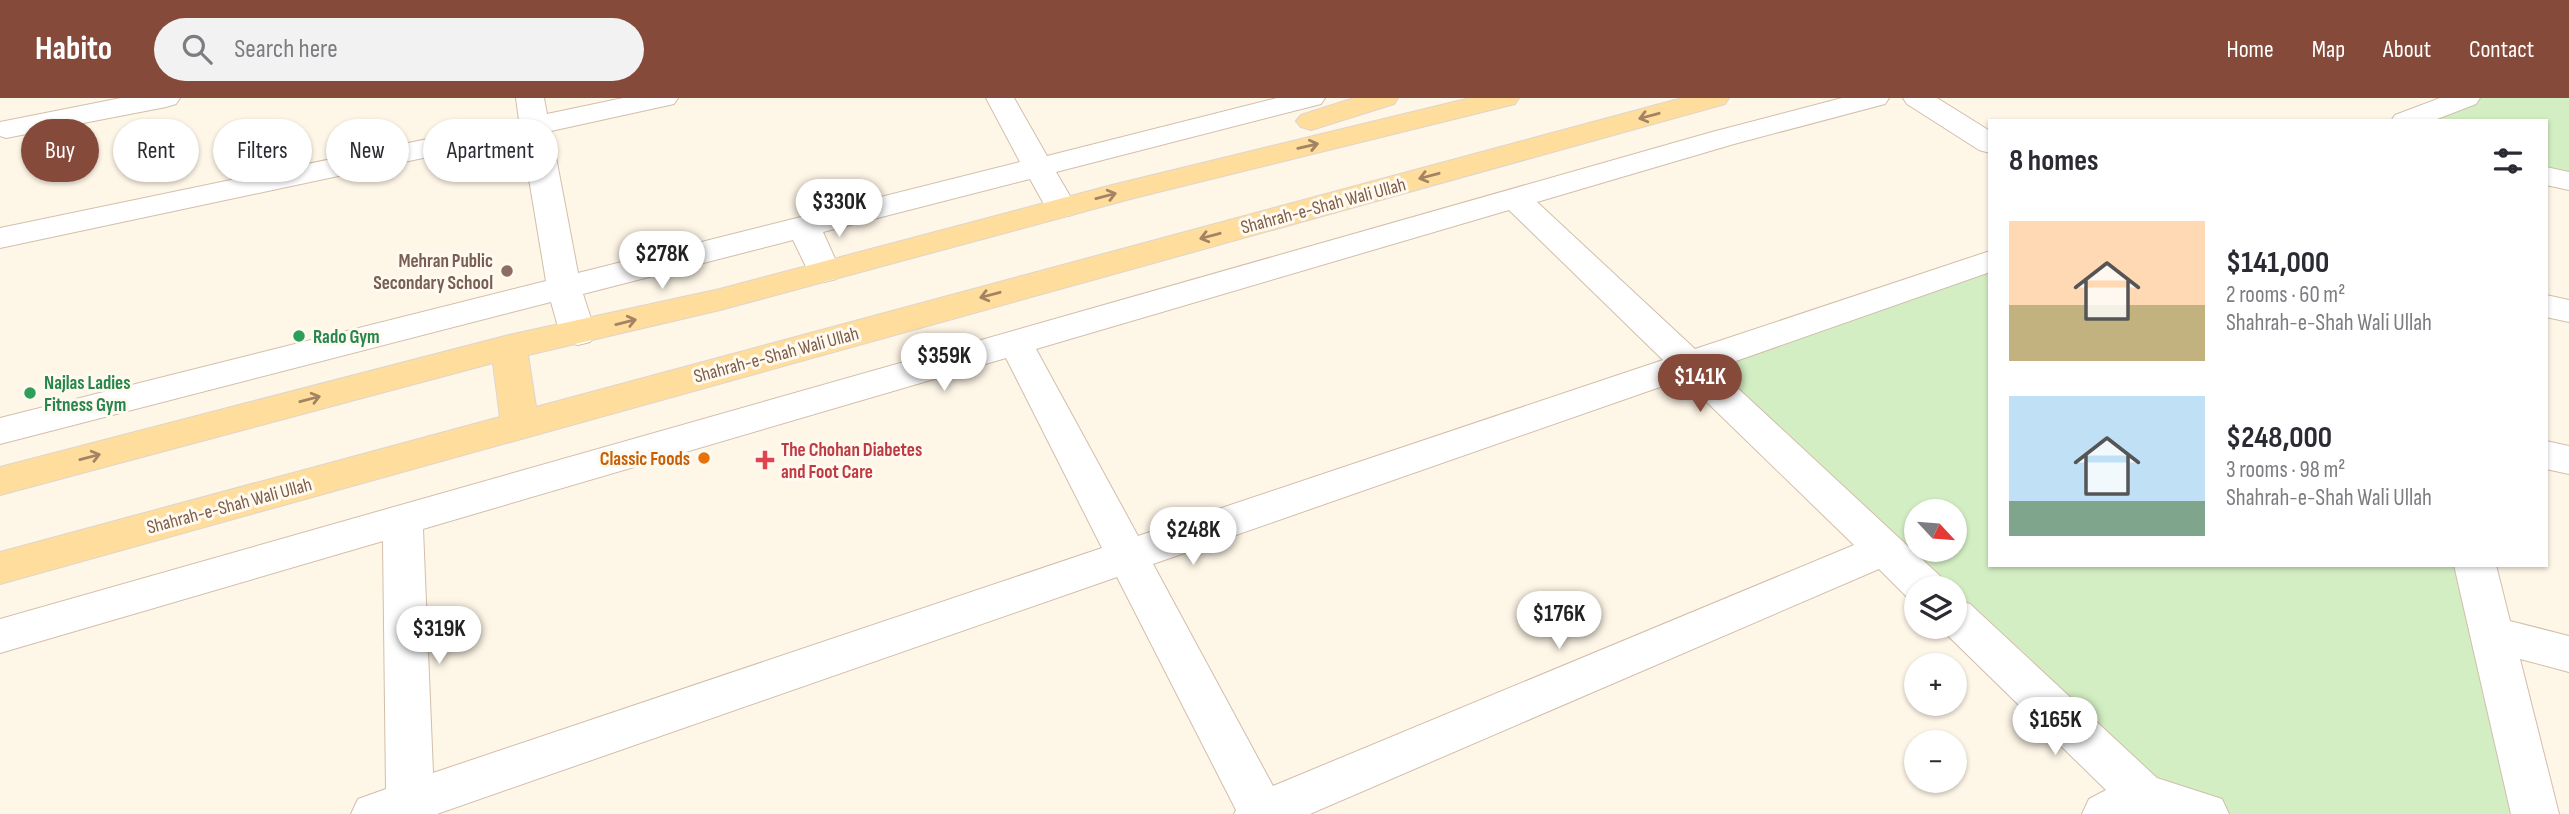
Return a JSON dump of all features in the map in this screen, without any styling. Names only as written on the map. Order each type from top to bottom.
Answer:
[{"type":"main road","points":[[1194,172],[1283,130],[1384,98]]},
{"type":"main road","points":[[0,481],[509,347],[579,334],[824,272],[1194,172],[1505,98]]},
{"type":"main road","name":"Shahrah-e-Shah Wali Ullah","points":[[0,568],[1715,98]]},
{"type":"main road","points":[[509,347],[520,425]]},
{"type":"street","points":[[3,139],[16,98]]},
{"type":"street","points":[[3,139],[166,98]]},
{"type":"street","points":[[0,237],[533,112],[664,98]]},
{"type":"street","points":[[1000,98],[1061,208]]},
{"type":"street","points":[[0,431],[1311,98]]},
{"type":"street","points":[[0,636],[1723,138],[1875,98]]},
{"type":"street","points":[[1917,98],[1988,143]]},
{"type":"street","points":[[2409,119],[2450,100]]},
{"type":"street","points":[[533,112],[564,288],[579,334]]},
{"type":"street","points":[[2548,176],[2569,181]]},
{"type":"street","points":[[1515,198],[1913,576]]},
{"type":"street","points":[[804,227],[824,272]]},
{"type":"street","points":[[403,519],[398,810],[1988,262]]},
{"type":"street","points":[[2548,306],[2569,311]]},
{"type":"street","points":[[1015,342],[1261,813],[1885,549]]},
{"type":"street","points":[[43,469],[54,418]]},
{"type":"street","points":[[2548,455],[2569,460]]},
{"type":"street","points":[[2475,567],[2535,814]]},
{"type":"street","points":[[1967,629],[2124,804],[2205,814]]},
{"type":"street","points":[[2492,634],[2569,654]]},
{"type":"green space","points":[[2477,98],[2569,98],[2569,184],[2548,180],[2548,119],[2420,119]]},
{"type":"green space","points":[[1988,262],[1988,567],[2475,567],[2535,814],[2106,814],[2142,794],[1967,627],[1967,576],[1913,576],[1704,359]]},
{"type":"place","name":"Mehran Public Secondary School","points":[[507,271]]},
{"type":"place","name":"Rado Gym","points":[[299,336]]},
{"type":"place","name":"Najlas Ladies Fitness Gym","points":[[30,393]]},
{"type":"place","name":"Classic Foods","points":[[704,458]]},
{"type":"place","name":"The Chohan Diabetes and Foot Care","points":[[765,460]]}]
